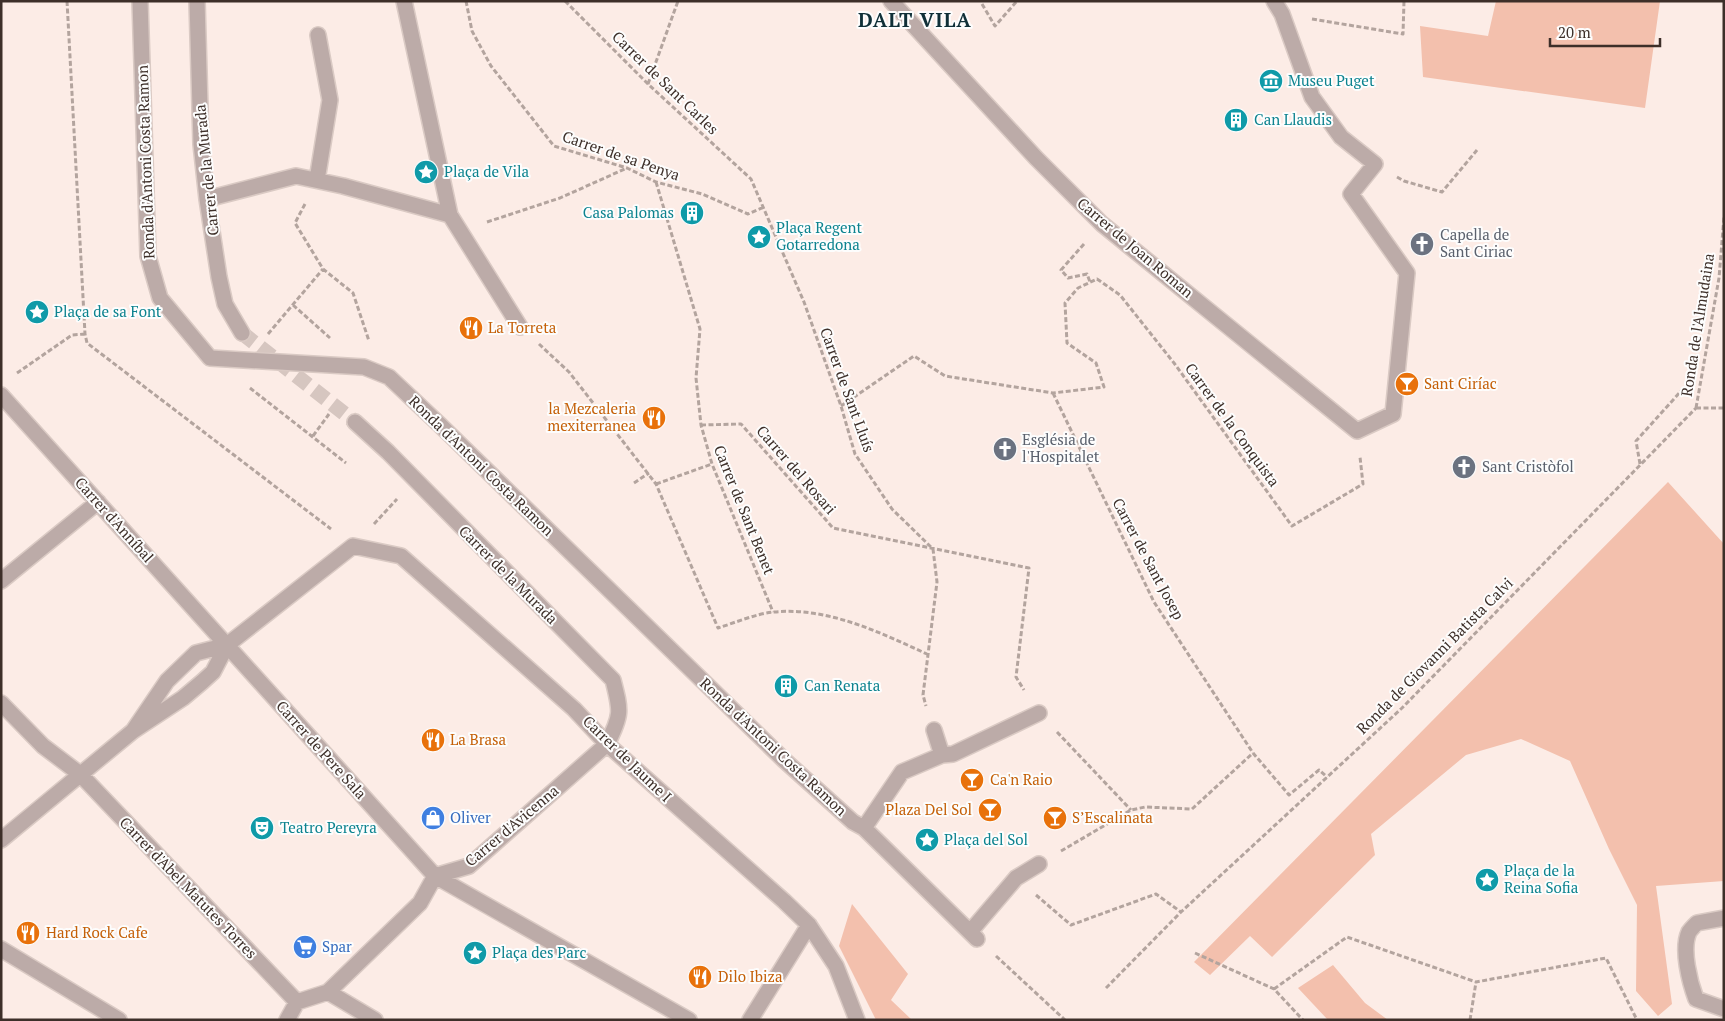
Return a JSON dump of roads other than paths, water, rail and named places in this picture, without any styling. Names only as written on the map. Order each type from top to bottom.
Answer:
[{"type":"street","name":"Ronda d'Antoni Costa Ramon","points":[[140,1],[148,256],[160,298],[210,358],[364,367],[389,377],[784,760],[853,822],[864,828],[974,936],[1019,881],[1039,864]]},
{"type":"street","name":"Carrer de la Murada","points":[[197,1],[201,144],[208,199],[225,304],[242,333]]},
{"type":"street","points":[[404,1],[454,221],[520,327]]},
{"type":"street","name":"Carrer de Joan Roman","points":[[892,1],[1036,158],[1102,224],[1357,431],[1392,414],[1407,274],[1350,194],[1375,164],[1341,137],[1312,97],[1278,8]]},
{"type":"street","points":[[317,180],[330,100],[318,35]]},
{"type":"street","points":[[208,199],[296,176],[317,180],[454,221]]},
{"type":"street","name":"Carrer d'Anníbal","points":[[1,395],[227,645]]},
{"type":"street","name":"Carrer de la Murada","points":[[355,422],[398,463],[612,680],[619,706],[617,724],[607,744]]},
{"type":"street","points":[[1,580],[98,502]]},
{"type":"street","name":"Carrer de Jaume I","points":[[227,645],[353,546],[401,556],[574,708],[607,744],[809,925],[836,966],[857,1020]]},
{"type":"street","points":[[133,730],[167,681],[196,654],[227,645]]},
{"type":"street","points":[[1,840],[133,730],[183,698],[214,672],[227,645]]},
{"type":"street","name":"Carrer de Pere Sala","points":[[227,645],[434,876]]},
{"type":"street","name":"Carrer d'Abel Matutes Torres","points":[[1,703],[43,746],[80,774],[297,1002]]},
{"type":"street","points":[[864,828],[902,772],[942,754],[953,754],[1039,713]]},
{"type":"street","points":[[934,730],[942,754]]},
{"type":"street","name":"Carrer d'Avicenna","points":[[434,876],[469,866],[607,744]]},
{"type":"street","points":[[287,1020],[297,1002],[328,992],[420,903],[434,876],[689,1020]]},
{"type":"street","points":[[1724,918],[1697,923],[1688,933],[1686,955],[1690,983],[1696,999],[1724,1009]]},
{"type":"street","points":[[750,1020],[809,925]]},
{"type":"street","points":[[1,949],[119,1020]]},
{"type":"street","points":[[328,992],[375,1020]]},
{"type":"tunnel","points":[[242,333],[355,422]]},
{"type":"place","name":"Museu Puget","points":[[1271,81]]},
{"type":"place","name":"Can Llaudis","points":[[1236,120]]},
{"type":"place","name":"Plaça de Vila","points":[[426,172]]},
{"type":"place","name":"Casa Palomas","points":[[692,213]]},
{"type":"place","name":"Plaça Regent Gotarredona","points":[[759,237]]},
{"type":"place","name":"Capella de Sant Ciriac","points":[[1422,244]]},
{"type":"place","name":"Plaça de sa Font","points":[[37,312]]},
{"type":"place","name":"La Torreta","points":[[471,328]]},
{"type":"place","name":"Sant Ciríac","points":[[1407,384]]},
{"type":"place","name":"la Mezcaleria mexiterranea","points":[[654,418]]},
{"type":"place","name":"Església de l'Hospitalet","points":[[1005,449]]},
{"type":"place","name":"Sant Cristòfol","points":[[1464,467]]},
{"type":"place","name":"Can Renata","points":[[786,686]]},
{"type":"place","name":"La Brasa","points":[[433,740]]},
{"type":"place","name":"Ca'n Raio","points":[[972,780]]},
{"type":"place","name":"Plaza Del Sol","points":[[990,810]]},
{"type":"place","name":"Oliver","points":[[433,818]]},
{"type":"place","name":"S’Escalinata","points":[[1055,818]]},
{"type":"place","name":"Teatro Pereyra","points":[[262,828]]},
{"type":"place","name":"Plaça del Sol","points":[[927,840]]},
{"type":"place","name":"Plaça de la Reina Sofia","points":[[1487,880]]},
{"type":"place","name":"Hard Rock Cafe","points":[[28,933]]},
{"type":"place","name":"Spar","points":[[305,947]]},
{"type":"place","name":"Plaça des Parc","points":[[475,953]]},
{"type":"place","name":"Dilo Ibiza","points":[[700,977]]},
{"type":"district","name":"DALT VILA","points":[[915,20]]}]
